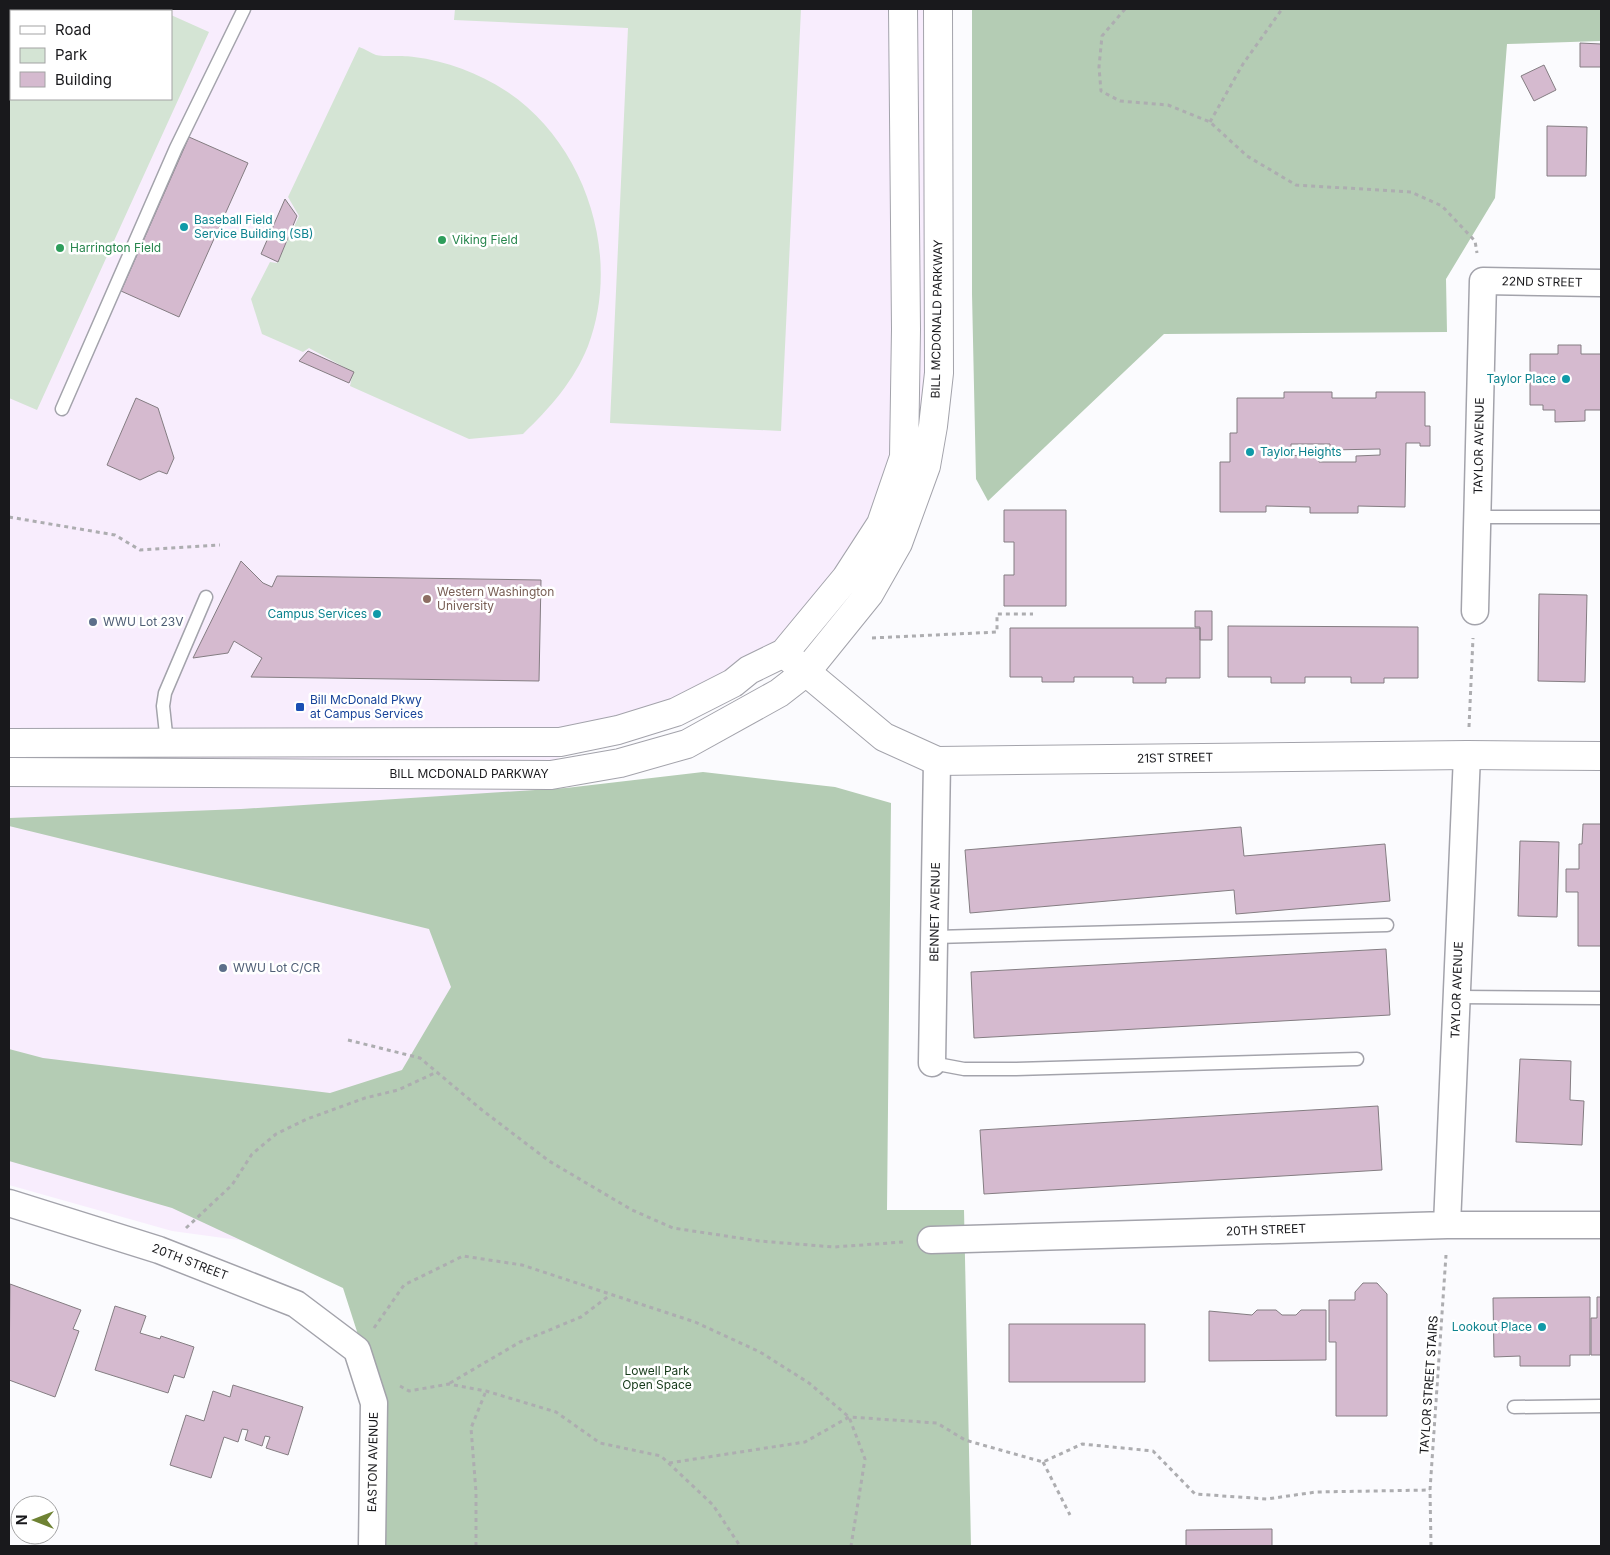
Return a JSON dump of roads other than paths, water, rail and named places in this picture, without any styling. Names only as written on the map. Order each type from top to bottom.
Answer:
[{"type":"main road","points":[[9,744],[560,742],[618,730],[676,712],[732,683],[749,670],[784,653],[846,578],[881,524],[904,457],[906,329],[903,9]]},
{"type":"main road","name":"BILL MCDONALD PARKWAY","points":[[9,772],[551,775],[620,763],[686,744],[779,693],[806,672],[869,594],[898,543],[927,458],[934,426],[939,373],[938,9]]},
{"type":"main road","name":"21ST STREET","points":[[784,653],[884,737],[937,761],[1467,755],[1601,756]]},
{"type":"street","name":"22ND STREET","points":[[1483,281],[1601,283]]},
{"type":"street","name":"TAYLOR AVENUE","points":[[1474,610],[1483,281]]},
{"type":"street","name":"TAYLOR AVENUE","points":[[1447,1225],[1467,755]]},
{"type":"street","name":"BENNET AVENUE","points":[[932,1063],[937,761]]},
{"type":"street","name":"20TH STREET","points":[[9,1203],[159,1250],[296,1304],[357,1350]]},
{"type":"street","name":"20TH STREET","points":[[931,1240],[1447,1225],[1601,1225]]},
{"type":"street","name":"EASTON AVENUE","points":[[357,1350],[374,1402],[372,1546]]},
{"type":"lane","points":[[62,409],[172,157],[244,9]]},
{"type":"lane","points":[[1478,517],[1601,517]]},
{"type":"lane","points":[[167,743],[163,706],[165,692],[206,597]]},
{"type":"lane","points":[[935,937],[1387,925]]},
{"type":"lane","points":[[1457,997],[1601,998]]},
{"type":"lane","points":[[932,1063],[964,1069],[1016,1069],[1357,1059]]},
{"type":"lane","points":[[1514,1407],[1601,1406]]},
{"type":"place","name":"Baseball Field Service Building (SB)","points":[[184,227]]},
{"type":"place","name":"Viking Field","points":[[442,240]]},
{"type":"place","name":"Harrington Field","points":[[60,248]]},
{"type":"place","name":"Taylor Place","points":[[1566,379]]},
{"type":"place","name":"Taylor Heights","points":[[1250,452]]},
{"type":"place","name":"Western Washington University","points":[[427,599]]},
{"type":"place","name":"Campus Services","points":[[377,614]]},
{"type":"place","name":"WWU Lot 23V","points":[[93,622]]},
{"type":"place","name":"Bill McDonald Pkwy at Campus Services","points":[[300,707]]},
{"type":"place","name":"WWU Lot C/CR","points":[[223,968]]},
{"type":"place","name":"Lookout Place","points":[[1542,1327]]},
{"type":"park label","name":"Lowell Park Open Space","points":[[657,1378]]}]
